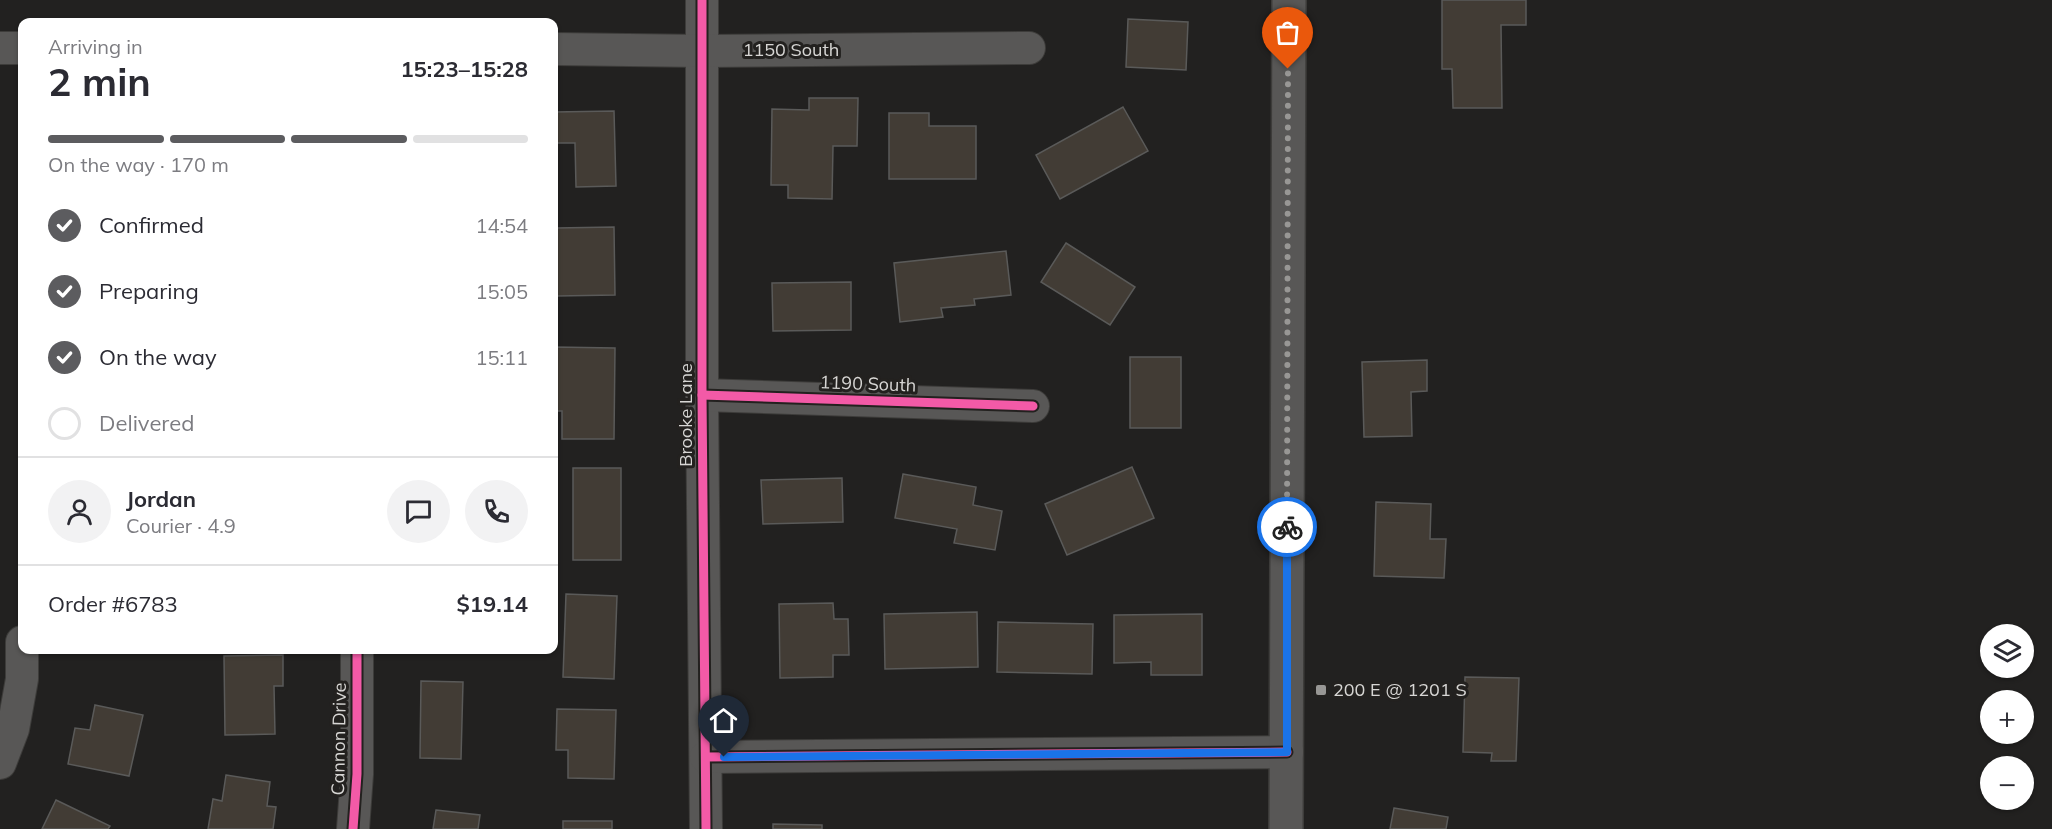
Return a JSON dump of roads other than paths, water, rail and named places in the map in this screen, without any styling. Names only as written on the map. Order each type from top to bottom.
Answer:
[{"type":"main road","points":[[1286,829],[1289,0]]},
{"type":"street","name":"Brooke Lane","points":[[702,0],[702,395],[706,829]]},
{"type":"street","points":[[0,48],[18,48]]},
{"type":"street","name":"1150 South","points":[[558,49],[702,51],[1029,48]]},
{"type":"street","name":"1190 South","points":[[702,395],[1033,406]]},
{"type":"street","points":[[0,763],[13,729],[22,679],[22,654]]},
{"type":"street","name":"Cannon Drive","points":[[353,829],[357,774],[357,654]]},
{"type":"street","points":[[706,757],[1287,752]]},
{"type":"place","name":"200 E @ 1201 S","points":[[1321,690]]}]
